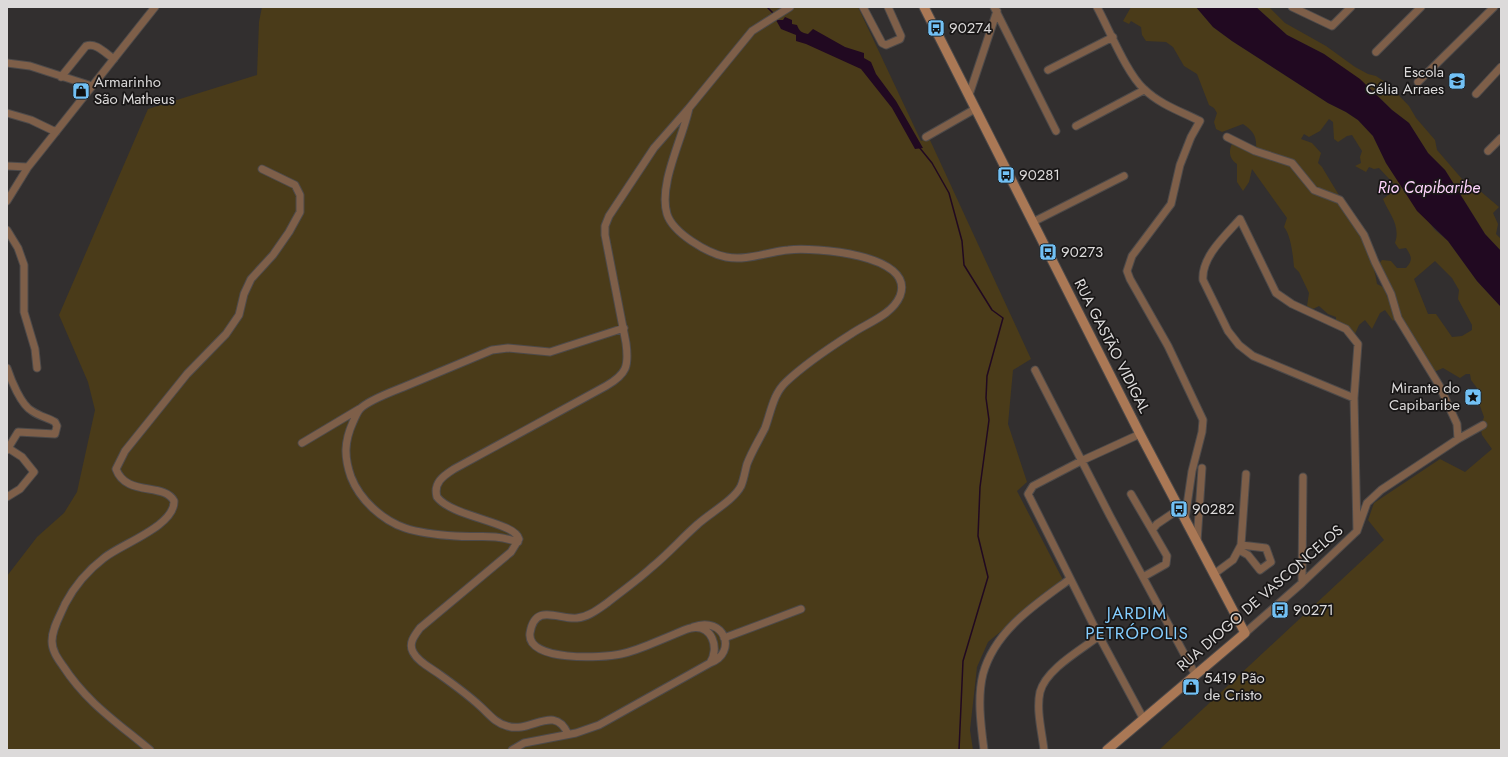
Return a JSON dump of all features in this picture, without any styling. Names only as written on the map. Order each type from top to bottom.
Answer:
[{"type":"street","points":[[7,201],[28,166],[155,7]]},
{"type":"street","points":[[568,734],[564,725],[555,720],[549,720],[523,728],[507,726],[499,723],[462,691],[422,662],[412,651],[411,644],[414,636],[420,628],[511,552],[518,542],[518,535],[512,530],[469,516],[441,502],[436,491],[437,485],[440,479],[454,469],[600,390],[620,376],[627,364],[628,358],[624,328],[604,234],[609,216],[654,148],[752,31],[789,7]]},
{"type":"street","points":[[863,7],[882,43],[886,45],[900,39],[901,36],[888,7]]},
{"type":"street","name":"RUA GASTÃO VIDIGAL","points":[[924,7],[1140,434],[1245,633]]},
{"type":"street","points":[[1097,7],[1134,78],[1144,90],[1200,121],[1191,137],[1180,164],[1171,204],[1132,256],[1127,271],[1168,346],[1202,420],[1202,432],[1192,471],[1185,519]]},
{"type":"street","points":[[1292,7],[1332,26],[1351,7]]},
{"type":"street","points":[[1376,52],[1421,7]]},
{"type":"street","points":[[1418,82],[1494,7]]},
{"type":"street","points":[[969,95],[996,9]]},
{"type":"street","points":[[996,9],[1056,131]]},
{"type":"street","points":[[1048,70],[1113,37]]},
{"type":"street","points":[[62,77],[86,46],[96,46],[114,59]]},
{"type":"street","points":[[7,63],[30,66],[92,86]]},
{"type":"street","points":[[1476,94],[1501,67]]},
{"type":"street","points":[[1076,126],[1144,90]]},
{"type":"street","points":[[512,750],[524,743],[568,734],[599,725],[720,658],[724,654],[726,648],[724,638],[718,628],[708,624],[693,627],[638,649],[605,657],[548,653],[534,646],[530,635],[536,620],[542,615],[549,614],[578,618],[595,612],[654,566],[695,526],[737,493],[742,484],[749,459],[765,427],[776,395],[781,387],[793,376],[850,334],[890,310],[899,298],[902,284],[897,274],[886,265],[855,254],[815,249],[788,250],[738,258],[725,257],[702,247],[680,232],[670,221],[666,207],[666,199],[670,168],[684,131],[689,108]]},
{"type":"street","points":[[926,137],[975,109]]},
{"type":"street","points":[[7,114],[31,120],[56,132]]},
{"type":"street","points":[[1228,137],[1255,151],[1292,163],[1314,190],[1340,200],[1364,235],[1375,262],[1391,294],[1398,318],[1439,385],[1457,424],[1458,439]]},
{"type":"street","points":[[1488,151],[1501,138]]},
{"type":"street","points":[[7,166],[28,166]]},
{"type":"street","points":[[150,750],[106,716],[73,681],[55,654],[52,642],[54,630],[73,589],[81,578],[105,557],[160,525],[173,510],[174,501],[169,495],[128,484],[119,478],[116,469],[125,451],[187,374],[226,334],[239,315],[244,294],[251,279],[273,255],[289,232],[300,212],[300,195],[295,185],[262,169]]},
{"type":"street","points":[[1033,222],[1124,176]]},
{"type":"street","points":[[1354,398],[1253,356],[1239,345],[1228,331],[1203,280],[1202,270],[1219,244],[1240,219],[1276,293],[1292,304],[1346,329],[1358,344],[1354,398],[1357,531]]},
{"type":"street","points":[[7,230],[18,248],[24,265],[24,312],[37,368]]},
{"type":"street","points":[[302,443],[387,394],[492,350],[508,348],[550,352],[624,328]]},
{"type":"street","points":[[7,368],[11,380],[26,407],[32,412],[55,422],[57,426],[54,434],[18,432],[8,449],[22,457],[34,472],[20,489],[7,497]]},
{"type":"street","points":[[1035,370],[1081,461],[1195,674]]},
{"type":"street","points":[[359,409],[346,439],[345,456],[358,491],[373,508],[395,523],[414,530],[456,536],[492,535],[518,542]]},
{"type":"street","name":"RUA DIOGO DE VASCONCELOS","points":[[1107,750],[1245,633],[1302,583],[1357,531],[1365,507],[1373,496],[1393,481],[1458,439],[1483,425]]},
{"type":"street","points":[[1140,434],[1081,461],[1033,486],[1029,490],[1030,498],[1070,579],[1143,718]]},
{"type":"street","points":[[1197,542],[1202,468]]},
{"type":"street","points":[[1214,574],[1233,560],[1240,548],[1246,474]]},
{"type":"street","points":[[1302,583],[1303,477]]},
{"type":"street","points":[[1131,494],[1167,556],[1167,562],[1164,566],[1143,577]]},
{"type":"street","points":[[1152,530],[1157,524],[1180,509]]},
{"type":"street","points":[[984,750],[980,720],[981,697],[983,674],[992,652],[1008,629],[1032,607],[1070,579]]},
{"type":"street","points":[[724,638],[801,609]]},
{"type":"street","points":[[693,627],[708,632],[714,641],[715,653],[710,663]]},
{"type":"street","points":[[1044,750],[1039,704],[1043,684],[1049,674],[1099,636]]},
{"type":"shaded area","points":[[262,7],[858,7],[921,141],[929,138],[1031,359],[1013,370],[1008,424],[1027,482],[1017,491],[1063,580],[988,642],[977,667],[970,730],[973,750],[7,750],[7,576],[37,537],[64,513],[77,492],[95,410],[88,382],[59,315],[148,109],[257,75],[259,22]]},
{"type":"shaded area","points":[[1131,7],[1196,7],[1213,27],[1232,41],[1328,103],[1358,120],[1373,136],[1386,163],[1406,193],[1435,230],[1448,241],[1477,281],[1501,307],[1501,750],[1159,750],[1384,540],[1368,520],[1374,503],[1440,459],[1465,472],[1492,449],[1482,435],[1481,430],[1485,428],[1483,420],[1484,417],[1475,392],[1477,388],[1471,380],[1470,374],[1466,374],[1460,378],[1443,368],[1434,372],[1401,317],[1379,264],[1382,260],[1391,261],[1397,268],[1406,268],[1411,261],[1406,248],[1399,249],[1395,243],[1396,231],[1394,220],[1383,199],[1396,189],[1393,183],[1379,168],[1374,169],[1369,167],[1366,172],[1355,166],[1361,163],[1360,157],[1362,151],[1352,135],[1347,136],[1338,142],[1334,139],[1333,122],[1329,119],[1320,131],[1309,137],[1304,134],[1301,139],[1312,143],[1321,153],[1318,163],[1322,167],[1355,223],[1369,253],[1377,284],[1383,287],[1396,317],[1393,321],[1385,310],[1380,313],[1372,329],[1365,320],[1359,325],[1355,334],[1336,321],[1336,317],[1328,314],[1319,306],[1313,309],[1307,306],[1309,293],[1299,272],[1294,267],[1290,240],[1284,227],[1287,218],[1252,169],[1249,182],[1243,191],[1237,182],[1237,164],[1232,160],[1230,148],[1233,142],[1256,148],[1256,140],[1252,132],[1243,124],[1222,132],[1216,129],[1214,122],[1217,113],[1214,108],[1209,105],[1197,74],[1184,66],[1173,47],[1166,42],[1146,41],[1142,35],[1141,27],[1131,21],[1129,24],[1123,21]],"holes":[[[1435,261],[1452,278],[1459,290],[1458,299],[1472,325],[1472,330],[1462,336],[1452,337],[1436,314],[1428,314],[1414,279]]]},
{"type":"shaded area","points":[[1256,7],[1269,7],[1285,23],[1326,46],[1355,67],[1368,74],[1376,76],[1388,84],[1409,106],[1416,118],[1435,140],[1437,150],[1462,179],[1466,179],[1499,207],[1493,213],[1498,224],[1496,234],[1501,239],[1501,251],[1485,234],[1445,170],[1428,153],[1409,123],[1392,110],[1378,96],[1324,54],[1287,35]]},
{"type":"water","name":"Rio Capibaribe","points":[[1196,7],[1256,7],[1287,35],[1324,54],[1360,79],[1392,110],[1409,123],[1428,153],[1445,170],[1485,234],[1501,251],[1501,307],[1477,281],[1448,241],[1417,211],[1386,163],[1373,136],[1358,120],[1328,103],[1232,41],[1213,27]]},
{"type":"water","points":[[785,17],[792,20],[792,24],[797,25],[802,32],[808,34],[813,29],[845,47],[864,53],[864,58],[871,62],[876,74],[896,101],[923,148],[915,149],[892,108],[861,69],[806,44],[796,41],[796,35],[781,29],[776,20],[783,20]]},
{"type":"waterway","points":[[767,7],[774,14]]},
{"type":"waterway","points":[[919,147],[932,163],[949,193],[962,241],[964,265],[992,310],[1003,318],[987,376],[986,398],[989,420],[980,487],[978,536],[988,577],[963,661],[959,750]]},
{"type":"place","name":"90274","points":[[936,28]]},
{"type":"place","name":"Escola Célia Arraes","points":[[1457,81]]},
{"type":"place","name":"Armarinho São Matheus","points":[[81,91]]},
{"type":"place","name":"90281","points":[[1006,175]]},
{"type":"place","name":"90273","points":[[1048,252]]},
{"type":"place","name":"Mirante do Capibaribe","points":[[1473,397]]},
{"type":"place","name":"90282","points":[[1179,509]]},
{"type":"place","name":"90271","points":[[1280,610]]},
{"type":"place","name":"5419 Pão de Cristo","points":[[1191,687]]},
{"type":"district","name":"JARDIM PETRÓPOLIS","points":[[1137,623]]}]
